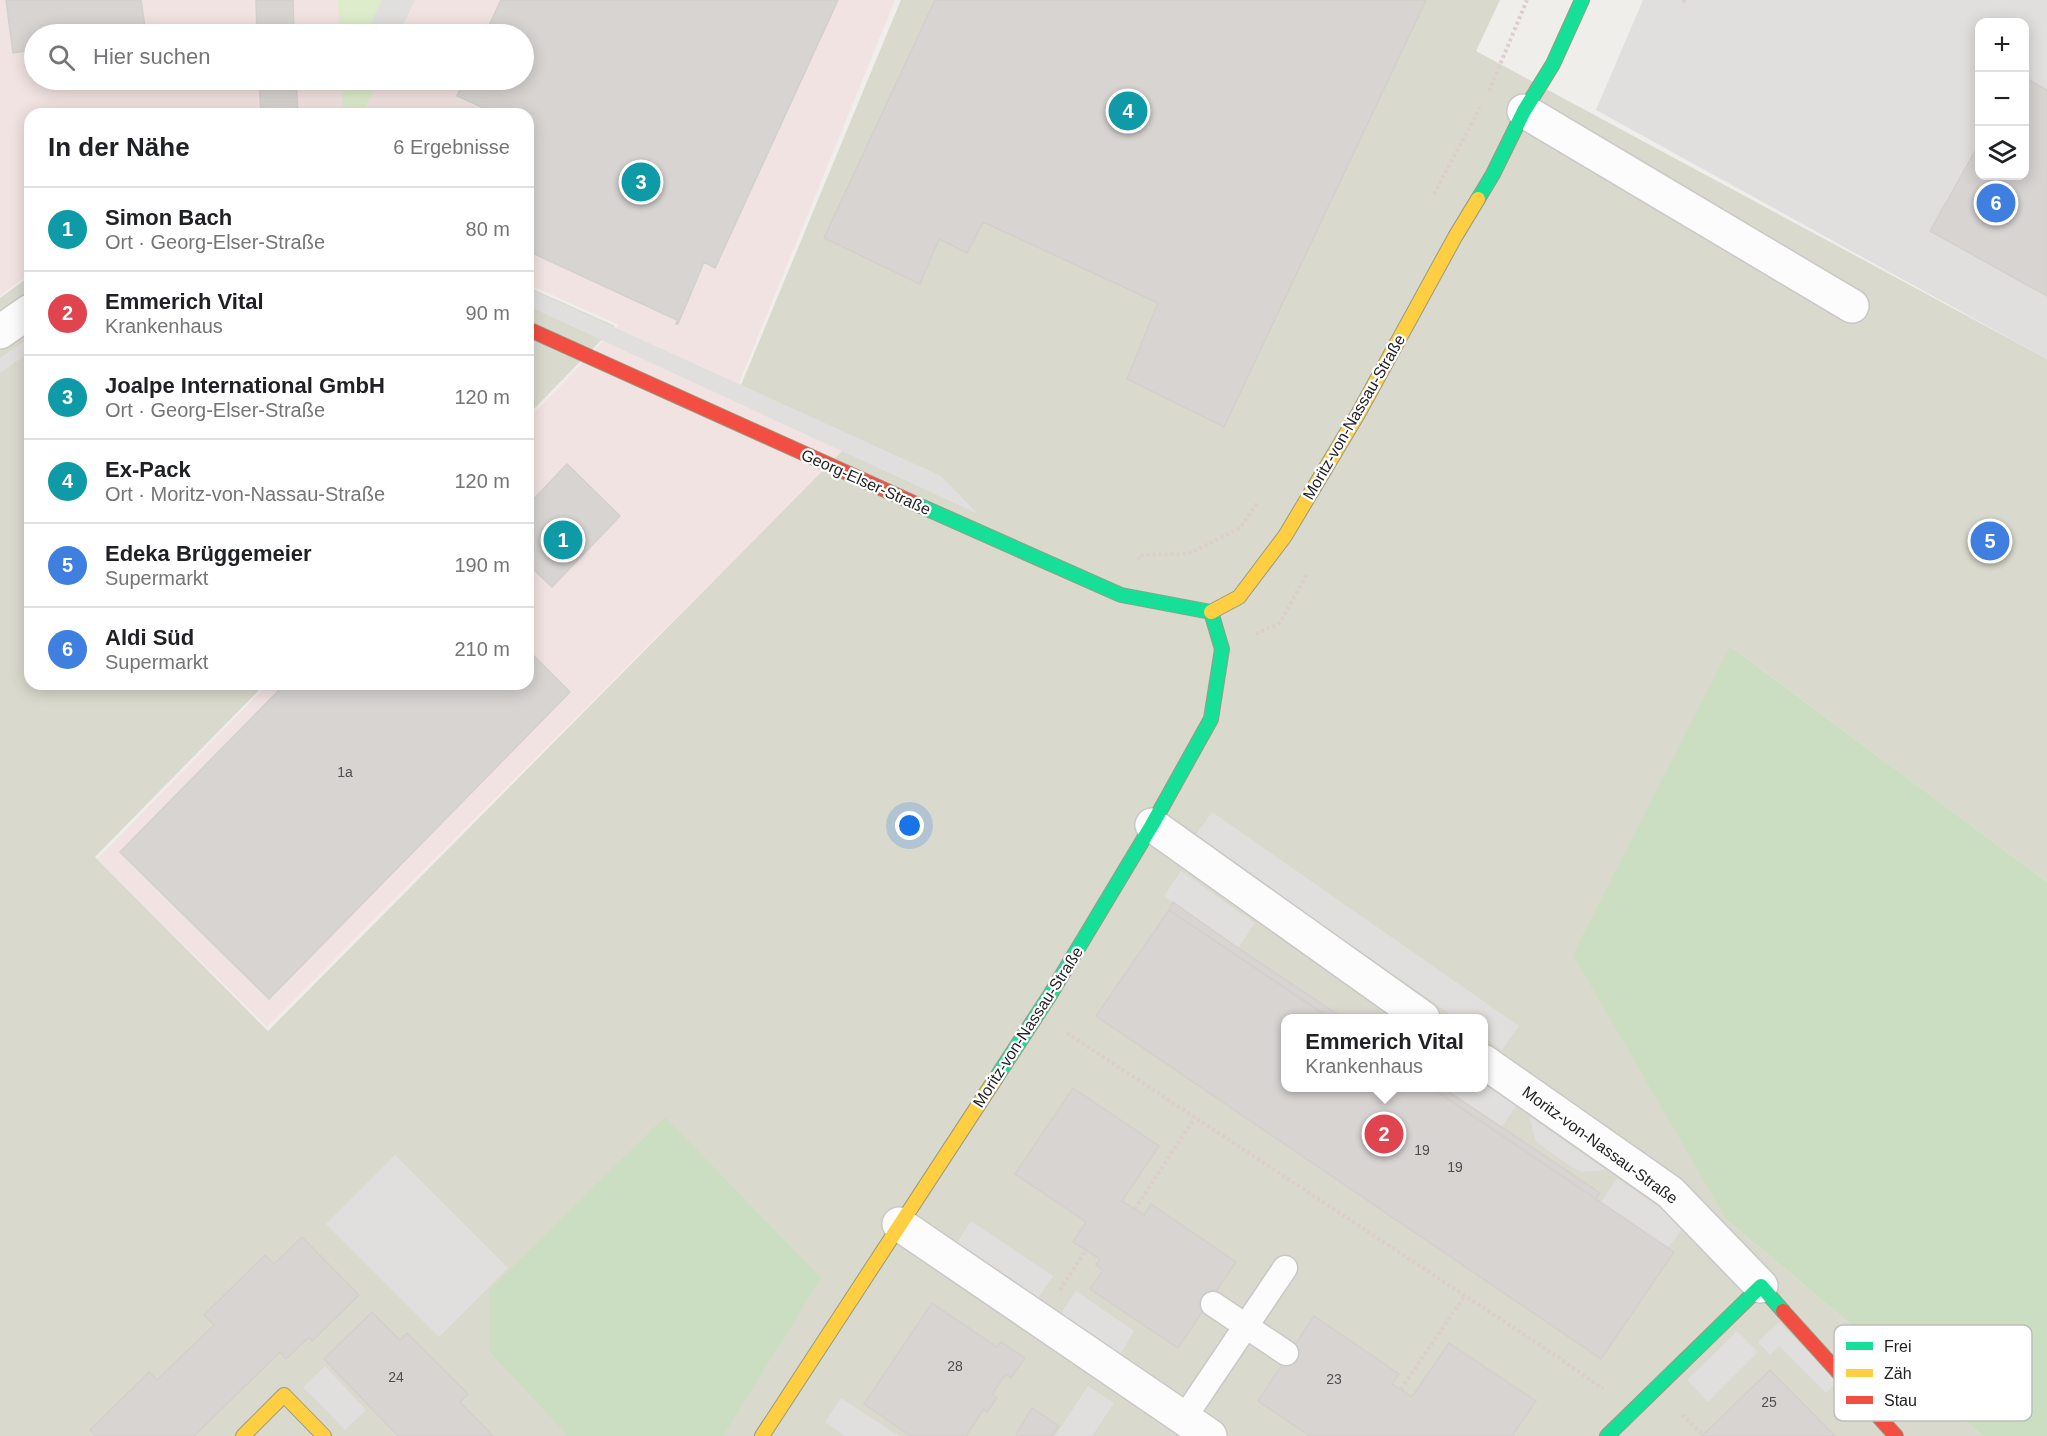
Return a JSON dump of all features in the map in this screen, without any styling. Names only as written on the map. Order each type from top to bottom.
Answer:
[{"type":"street","name":"Moritz-von-Nassau-Straße","points":[[762,1436],[899,1224],[1039,1014],[1152,825],[1211,719],[1222,649],[1211,612],[1239,597],[1285,536],[1355,418],[1455,237],[1493,174],[1524,111],[1553,64],[1582,0]]},
{"type":"street","points":[[1524,111],[1852,306]]},
{"type":"street","points":[[0,332],[24,315]]},
{"type":"street","name":"Georg-Elser-Straße","points":[[534,332],[1077,577],[1121,595],[1211,612]]},
{"type":"street","points":[[1152,825],[1417,1014]]},
{"type":"street","name":"Moritz-von-Nassau-Straße","points":[[1488,1065],[1670,1192],[1761,1286],[1834,1367]]},
{"type":"street","points":[[899,1224],[1197,1427]]},
{"type":"street","points":[[1607,1436],[1761,1286]]},
{"type":"street","points":[[243,1436],[284,1395],[324,1436]]},
{"type":"street","name":"Moritz-von-Nassau-Straße","points":[[1882,1421],[1896,1436]]},
{"type":"lane","points":[[1197,1427],[1246,1326],[1285,1268]]},
{"type":"lane","points":[[1213,1304],[1286,1353]]},
{"type":"path","points":[[1039,1014],[1558,1357],[1633,1411]]},
{"type":"path","points":[[1135,1209],[1195,1117]]},
{"type":"path","points":[[1040,1320],[1086,1250]]},
{"type":"path","points":[[1401,1389],[1465,1295]]},
{"type":"shaded area","points":[[0,0],[895,0],[739,383],[853,440],[267,1027],[97,859],[262,690],[534,690],[534,413],[619,325],[534,287],[534,108],[24,108],[24,278],[0,296]]},
{"type":"shaded area","points":[[382,0],[415,0],[404,24],[371,24]]},
{"type":"shaded area","points":[[901,0],[1500,0],[1476,51],[2047,359],[2047,882],[1730,646],[1727,1220],[1851,1325],[1834,1325],[1834,1421],[1965,1421],[1983,1436],[0,1436],[0,298],[24,280],[24,690],[259,690],[95,857],[268,1031],[854,439],[741,385]]},
{"type":"shaded area","points":[[1643,0],[2047,0],[2047,90],[2029,79],[2029,18],[1975,18],[1975,149],[1930,230],[2047,296],[2047,359],[1596,110]]},
{"type":"shaded area","points":[[534,290],[615,326],[534,409]]},
{"type":"shaded area","points":[[534,291],[941,476],[978,514],[534,309]]},
{"type":"shaded area","points":[[24,341],[24,356],[0,373],[0,358]]},
{"type":"shaded area","points":[[1212,812],[1519,1026],[1502,1050],[1488,1040],[1488,1014],[1450,1014],[1195,836]]},
{"type":"shaded area","points":[[1181,871],[1255,923],[1238,948],[1164,896]]},
{"type":"shaded area","points":[[1488,1087],[1516,1106],[1501,1128],[1449,1092],[1488,1092]]},
{"type":"shaded area","points":[[1529,1116],[1606,1170],[1582,1172],[1573,1168],[1536,1142]]},
{"type":"shaded area","points":[[395,1155],[508,1268],[439,1337],[326,1224]]},
{"type":"shaded area","points":[[1617,1178],[1685,1225],[1666,1251],[1600,1204]]},
{"type":"shaded area","points":[[971,1221],[1053,1276],[1036,1301],[955,1246]]},
{"type":"shaded area","points":[[1076,1291],[1134,1331],[1119,1356],[1059,1316]]},
{"type":"shaded area","points":[[1779,1322],[1834,1377],[1834,1385],[1826,1393],[1779,1346],[1770,1355],[1758,1342]]},
{"type":"shaded area","points":[[1737,1331],[1758,1352],[1708,1402],[1687,1380]]},
{"type":"shaded area","points":[[325,1366],[366,1410],[345,1430],[303,1387]]},
{"type":"shaded area","points":[[1088,1386],[1114,1403],[1092,1436],[1055,1436]]},
{"type":"shaded area","points":[[841,1398],[899,1436],[845,1436],[825,1422]]},
{"type":"green space","points":[[338,0],[382,0],[371,24],[339,24]]},
{"type":"green space","points":[[342,90],[374,90],[365,108],[343,108]]},
{"type":"green space","points":[[1730,646],[2047,882],[2047,1436],[1983,1436],[1965,1421],[2032,1421],[2032,1325],[1851,1325],[1727,1220],[1573,955]]},
{"type":"green space","points":[[665,1117],[821,1278],[723,1436],[568,1436],[489,1351],[489,1290]]},
{"type":"building","points":[[6,0],[141,0],[145,24],[24,24],[24,51],[13,53]]},
{"type":"building","points":[[256,0],[293,0],[294,24],[257,24]]},
{"type":"building","points":[[501,0],[838,0],[715,268],[704,262],[678,324],[676,324],[677,320],[534,254],[534,108],[484,108],[457,96],[460,90],[534,90],[534,24],[490,24]]},
{"type":"building","points":[[935,0],[1426,0],[1224,427],[1127,379],[1158,303],[983,222],[967,253],[939,239],[920,284],[824,238]]},
{"type":"building","points":[[2029,80],[2047,90],[2047,296],[1930,231],[1975,151],[1975,180],[2029,180]]},
{"type":"building","points":[[260,90],[297,90],[298,108],[261,108]]},
{"type":"building","points":[[567,464],[620,516],[552,587],[534,570],[534,499]]},
{"type":"building","points":[[534,656],[570,692],[269,999],[120,852],[279,690],[534,690]]},
{"type":"building","points":[[1173,902],[1337,1014],[1323,1014],[1169,910]]},
{"type":"building","points":[[1169,910],[1324,1014],[1281,1014],[1281,1092],[1438,1092],[1674,1252],[1601,1359],[1096,1016]]},
{"type":"building","points":[[1073,1088],[1159,1146],[1122,1201],[1144,1215],[1151,1204],[1236,1262],[1178,1348],[1090,1289],[1103,1270],[1096,1265],[1100,1259],[1073,1242],[1086,1222],[1015,1174]]},
{"type":"building","points":[[1437,1092],[1449,1092],[1600,1193],[1596,1199]]},
{"type":"building","points":[[302,1237],[359,1295],[312,1341],[309,1337],[286,1359],[280,1352],[194,1436],[96,1436],[90,1430],[149,1372],[157,1380],[214,1325],[204,1315],[265,1255],[274,1264]]},
{"type":"building","points":[[932,1303],[997,1347],[1001,1342],[1025,1358],[1011,1378],[1006,1374],[992,1394],[997,1398],[987,1412],[984,1409],[966,1436],[911,1436],[864,1404]]},
{"type":"building","points":[[372,1312],[400,1340],[407,1333],[468,1394],[460,1402],[493,1436],[398,1436],[324,1359]]},
{"type":"building","points":[[1314,1316],[1399,1374],[1392,1384],[1412,1397],[1449,1343],[1536,1401],[1512,1436],[1310,1436],[1258,1401]]},
{"type":"building","points":[[1770,1370],[1835,1436],[1702,1436],[1703,1435]]},
{"type":"building","points":[[1032,1408],[1059,1426],[1052,1436],[1018,1436],[1016,1434]]},
{"type":"traffic: fast","points":[[1478,199],[1524,111],[1553,64],[1582,0]]},
{"type":"traffic: fast","points":[[916,504],[1121,595],[1211,612]]},
{"type":"traffic: fast","points":[[996,1078],[1050,995],[1152,825],[1211,719],[1222,649],[1211,612]]},
{"type":"traffic: fast","points":[[1607,1436],[1761,1286],[1783,1311]]},
{"type":"traffic: slow","points":[[1211,612],[1239,597],[1285,536],[1358,414],[1478,199]]},
{"type":"traffic: slow","points":[[762,1436],[996,1078]]},
{"type":"traffic: slow","points":[[243,1436],[284,1395],[324,1436]]},
{"type":"traffic: jam","points":[[534,332],[916,504]]},
{"type":"traffic: jam","points":[[1783,1311],[1834,1367]]},
{"type":"traffic: jam","points":[[1882,1421],[1896,1436]]},
{"type":"place","name":"Ex-Pack","points":[[1128,111]]},
{"type":"place","name":"Joalpe International GmbH","points":[[641,182]]},
{"type":"place","name":"Aldi Süd","points":[[1996,203]]},
{"type":"place","name":"Simon Bach","points":[[563,540]]},
{"type":"place","name":"Edeka Brüggemeier","points":[[1990,541]]},
{"type":"place","name":"Emmerich Vital","points":[[1384,1134]]}]
